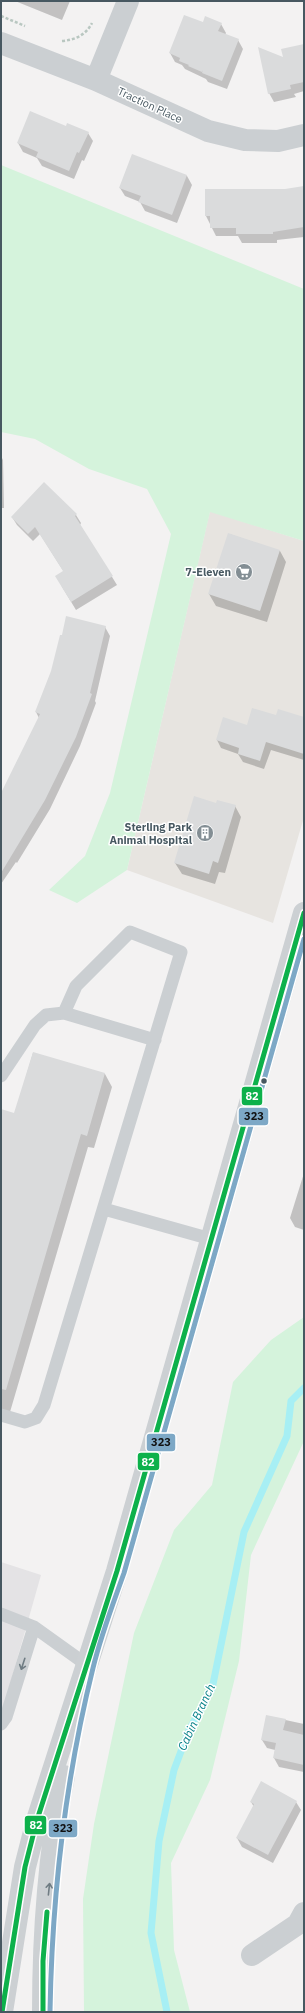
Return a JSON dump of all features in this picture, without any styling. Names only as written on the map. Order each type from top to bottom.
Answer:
[{"type":"main road","points":[[2,2012],[27,1860],[37,1820],[117,1571],[210,1239],[304,913]]},
{"type":"main road","points":[[43,2012],[43,1961],[58,1804],[86,1665]]},
{"type":"street","points":[[96,80],[128,1]]},
{"type":"street","name":"Traction Place","points":[[1,43],[96,80],[208,131],[245,140],[278,141],[304,135]]},
{"type":"street","points":[[252,1955],[298,1924],[304,1913]]},
{"type":"lane","points":[[1,1415],[25,1422],[36,1418],[44,1406],[181,952],[130,932],[76,986],[64,1013]]},
{"type":"lane","points":[[1,1076],[35,1025],[46,1015],[64,1013],[155,1040]]},
{"type":"lane","points":[[104,1209],[210,1239]]},
{"type":"lane","points":[[1,1614],[34,1627],[86,1665]]},
{"type":"lane","points":[[1,1724],[6,1717],[34,1627]]},
{"type":"path","points":[[1,16],[28,27]]},
{"type":"path","points":[[56,39],[63,42],[76,40],[91,26],[94,20]]},
{"type":"shaded area","points":[[210,511],[304,541],[304,817],[273,923],[127,870]]},
{"type":"shaded area","points":[[1,1562],[41,1575],[1,1716]]},
{"type":"green space","points":[[1,165],[304,289],[304,541],[210,512],[127,870],[77,903],[49,890],[85,856],[110,793],[171,534],[147,489],[89,469],[35,439],[1,432]]},
{"type":"green space","points":[[304,1317],[304,1441],[251,1555],[239,1661],[210,1780],[171,1863],[174,1950],[190,2012],[84,2012],[83,1899],[94,1824],[134,1633],[174,1530],[212,1485],[233,1382],[271,1340]]},
{"type":"building","points":[[184,15],[203,22],[205,16],[222,23],[218,31],[239,39],[222,81],[202,73],[203,70],[202,72],[188,66],[189,65],[179,61],[180,58],[169,53]]},
{"type":"building","points":[[304,44],[304,82],[290,85],[291,89],[268,94],[258,47],[283,57],[281,49]]},
{"type":"building","points":[[30,111],[66,126],[67,123],[89,132],[79,153],[77,152],[69,171],[36,157],[38,152],[17,143]]},
{"type":"building","points":[[132,154],[187,175],[172,215],[138,202],[141,196],[119,188]]},
{"type":"building","points":[[304,186],[304,227],[273,232],[273,234],[236,234],[236,228],[210,228],[210,216],[205,216],[205,189],[285,189]]},
{"type":"building","points":[[44,482],[77,514],[75,516],[113,576],[71,602],[55,576],[63,571],[35,527],[28,534],[11,517]]},
{"type":"building","name":"7-Eleven","points":[[228,533],[280,550],[260,611],[208,594]]},
{"type":"building","points":[[66,616],[106,626],[90,693],[92,694],[76,737],[45,800],[1,873],[1,793],[40,714],[35,712],[51,671]]},
{"type":"building","points":[[252,708],[276,715],[278,709],[304,717],[304,754],[266,742],[260,761],[238,754],[239,748],[216,740],[223,717],[247,725]]},
{"type":"building","name":"Sterling Park Animal Hospital","points":[[194,796],[216,803],[217,800],[236,805],[218,863],[213,861],[209,874],[174,863]]},
{"type":"building","points":[[33,1052],[105,1073],[87,1136],[81,1134],[6,1390],[1,1389],[1,1109],[14,1113]]},
{"type":"building","points":[[266,1715],[286,1719],[283,1730],[304,1735],[304,1765],[273,1758],[276,1743],[261,1740]]},
{"type":"building","points":[[261,1781],[297,1801],[268,1855],[236,1838],[254,1804],[250,1802]]},
{"type":"waterway","name":"Cabin Branch","points":[[167,2012],[151,1933],[159,1841],[174,1770],[189,1730],[212,1689],[244,1532],[287,1436],[291,1401],[304,1388]]},
{"type":"transit line","name":"82","points":[[2,2012],[25,1867],[37,1820],[117,1571],[304,913]]},
{"type":"transit line","name":"323","points":[[50,2012],[51,1969],[57,1882],[68,1796],[83,1710],[96,1656],[124,1573],[304,939]]},
{"type":"transit line","name":"82","points":[[43,2012],[43,1961],[47,1912]]},
{"type":"place","name":"7-Eleven","points":[[244,572]]},
{"type":"place","name":"Sterling Park Animal Hospital","points":[[205,833]]}]
